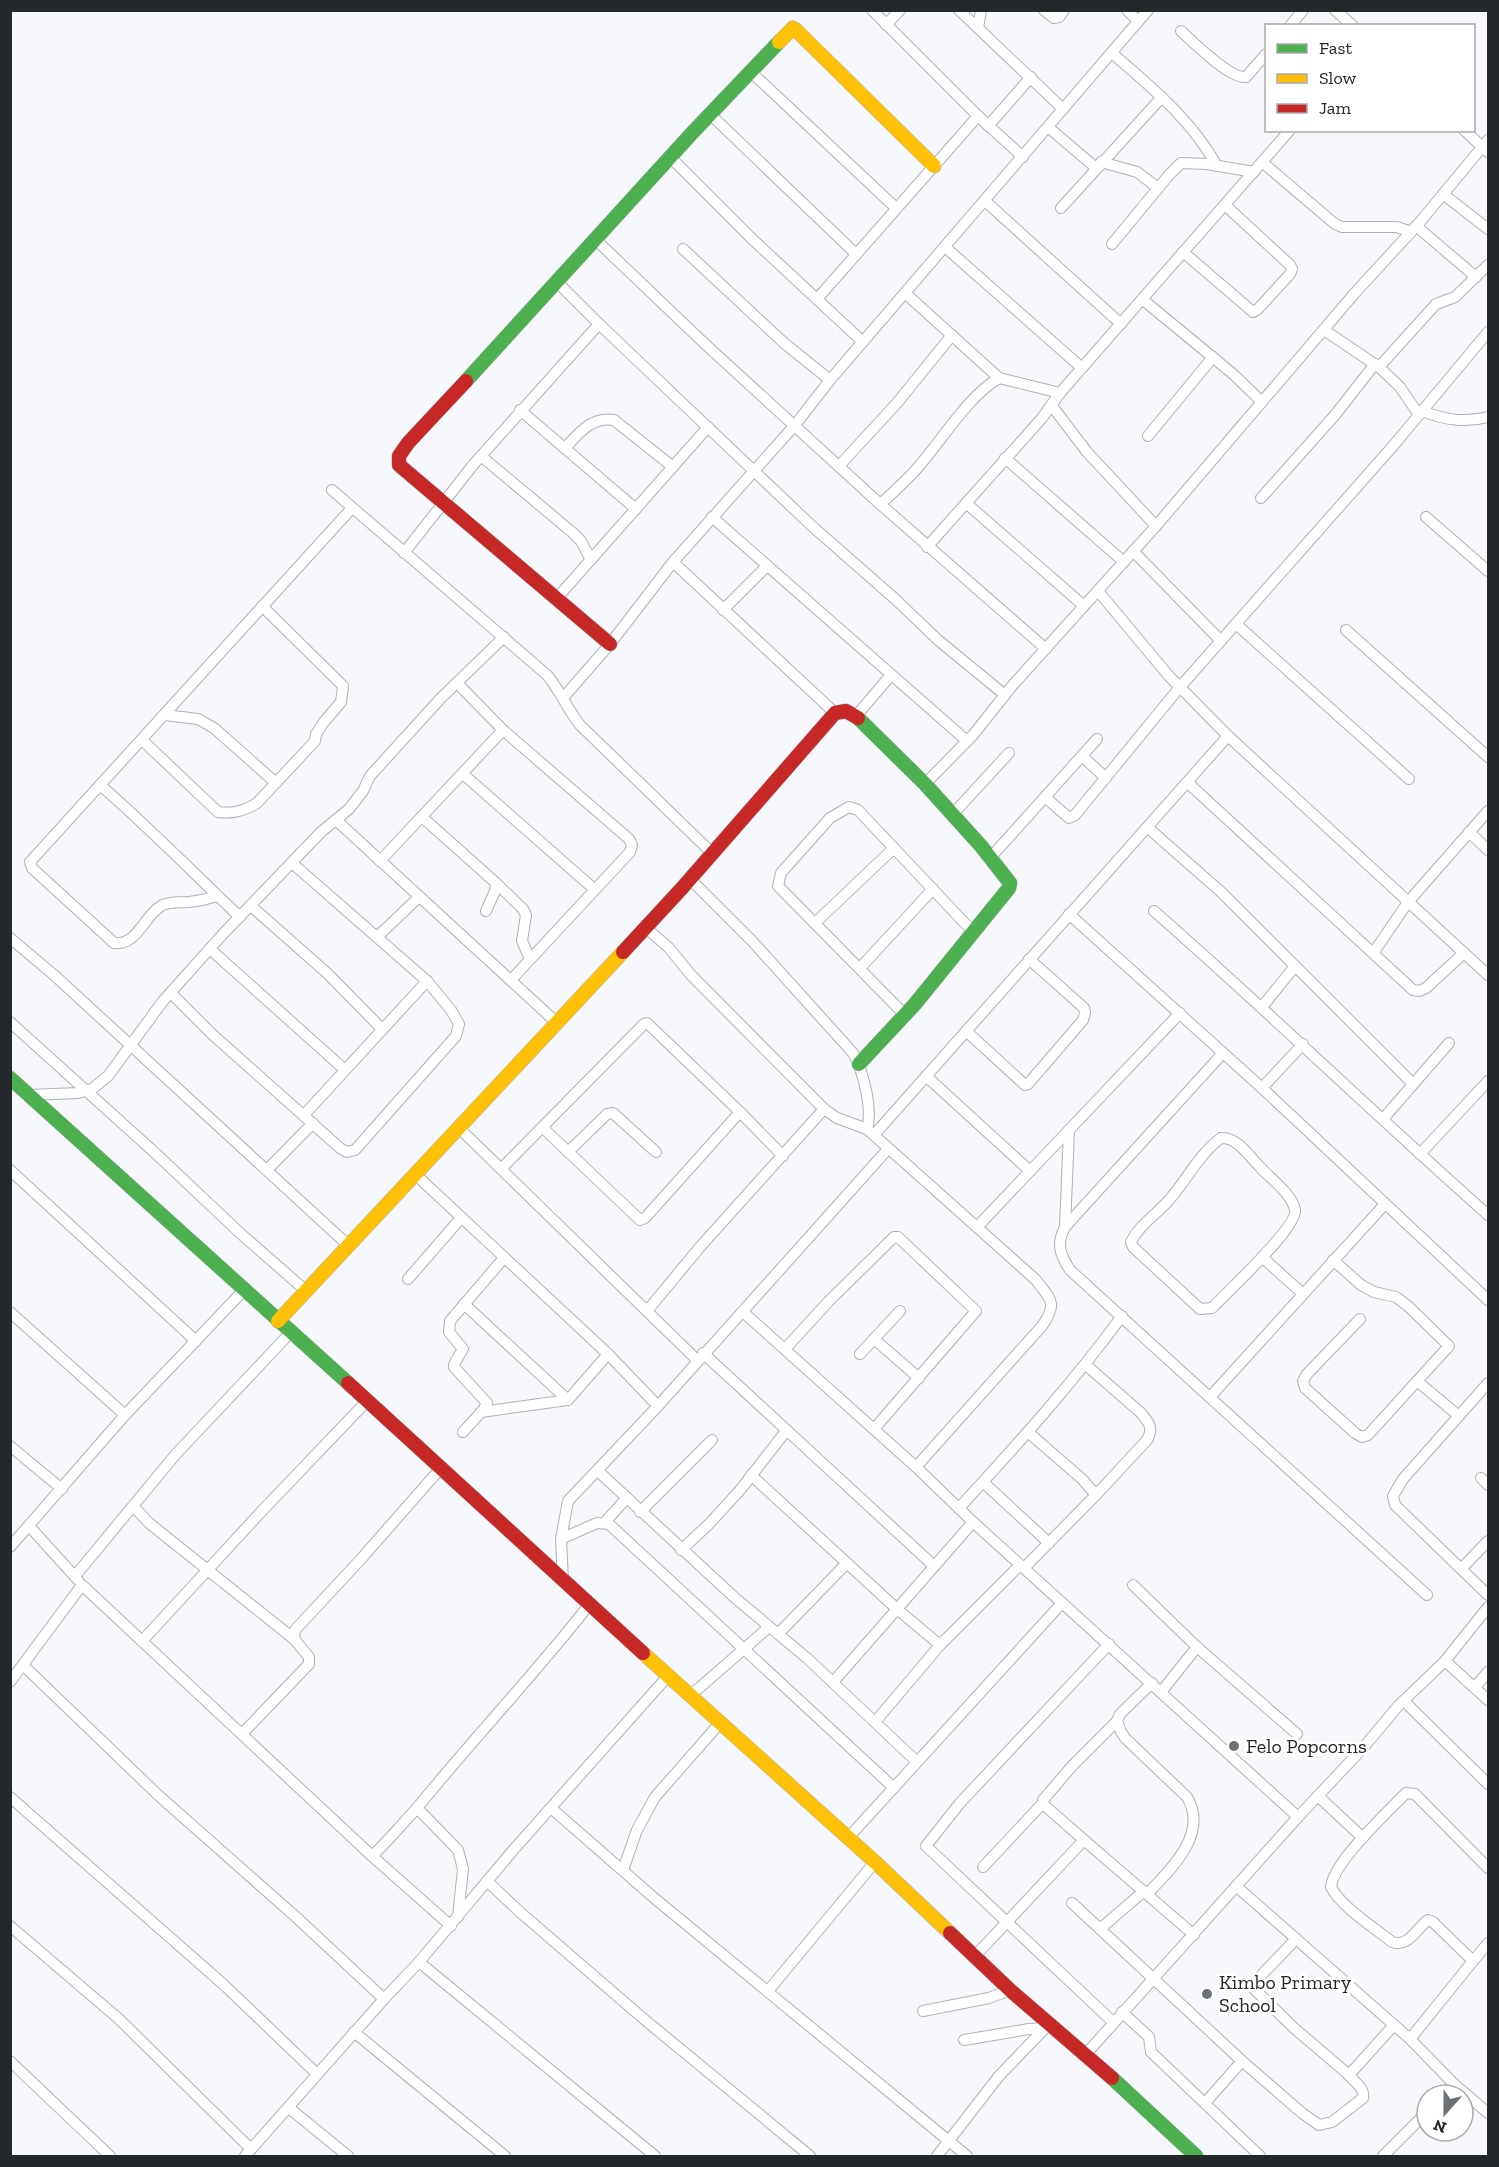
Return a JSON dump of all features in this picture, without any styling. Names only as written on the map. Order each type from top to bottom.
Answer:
[{"type":"street","points":[[872,10],[988,126],[1023,157]]},
{"type":"street","points":[[886,25],[900,10]]},
{"type":"street","points":[[959,10],[1063,109]]},
{"type":"street","points":[[978,28],[981,10]]},
{"type":"street","points":[[1044,10],[1054,18],[1064,10]]},
{"type":"street","points":[[1127,10],[1138,21]]},
{"type":"street","points":[[563,698],[610,644],[673,562],[795,425],[830,380],[1148,10]]},
{"type":"street","points":[[1292,24],[1303,10]]},
{"type":"street","points":[[1335,10],[1351,24]]},
{"type":"street","points":[[610,644],[399,465],[399,456],[408,443],[492,355],[556,281],[670,157],[793,28],[934,166]]},
{"type":"street","points":[[1181,31],[1227,70],[1240,78],[1246,77],[1265,55]]},
{"type":"street","points":[[1112,53],[1162,97],[1188,124],[1217,166]]},
{"type":"street","points":[[750,71],[896,208]]},
{"type":"street","points":[[988,126],[1031,77]]},
{"type":"street","points":[[1061,208],[1162,97]]},
{"type":"street","points":[[710,114],[856,254]]},
{"type":"street","points":[[817,299],[978,116]]},
{"type":"street","points":[[1048,127],[1098,165],[1137,172],[1158,188]]},
{"type":"street","points":[[927,547],[1288,132]]},
{"type":"street","points":[[925,784],[967,741],[1486,146],[1467,132]]},
{"type":"street","points":[[670,157],[750,237],[863,342]]},
{"type":"street","points":[[1262,162],[1335,224],[1342,227],[1397,226],[1413,229],[1476,278]]},
{"type":"street","points":[[1112,244],[1181,163],[1254,172]]},
{"type":"street","points":[[1443,194],[1488,229]]},
{"type":"street","points":[[985,201],[1121,324]]},
{"type":"street","points":[[1183,252],[1253,312],[1290,274],[1292,269],[1290,265],[1225,205]]},
{"type":"street","points":[[595,239],[927,547],[1046,649]]},
{"type":"street","points":[[945,247],[1082,368]]},
{"type":"street","points":[[683,249],[784,343],[830,380]]},
{"type":"street","points":[[1261,498],[1377,366],[1436,304],[1455,297],[1488,265]]},
{"type":"street","points":[[556,281],[813,527],[938,640],[1005,695]]},
{"type":"street","points":[[905,293],[999,378],[1060,393]]},
{"type":"street","points":[[1142,299],[1213,357],[1262,402]]},
{"type":"street","points":[[404,553],[520,410],[599,324]]},
{"type":"street","points":[[1324,330],[1377,366],[1400,387],[1421,413],[1453,421],[1488,417]]},
{"type":"street","points":[[1046,798],[1070,818],[1074,815],[1180,687],[1421,413],[1488,332]]},
{"type":"street","points":[[839,466],[897,403],[952,335]]},
{"type":"street","points":[[1148,436],[1213,357]]},
{"type":"street","points":[[880,504],[911,475],[990,383],[999,378]]},
{"type":"street","points":[[1052,406],[1088,452],[1156,526]]},
{"type":"street","points":[[520,410],[636,509]]},
{"type":"street","points":[[565,448],[584,429],[603,418],[614,420],[673,467]]},
{"type":"street","points":[[557,598],[708,427]]},
{"type":"street","points":[[481,456],[573,533],[581,541],[591,560]]},
{"type":"street","points":[[1005,458],[1124,562]]},
{"type":"street","points":[[332,490],[546,675],[556,685],[570,712],[580,725],[712,853]]},
{"type":"street","points":[[966,502],[1084,606]]},
{"type":"street","points":[[217,896],[199,901],[170,903],[160,907],[131,939],[122,944],[114,943],[40,876],[32,868],[30,862],[352,508]]},
{"type":"street","points":[[712,517],[967,741]]},
{"type":"street","points":[[1426,517],[1488,571]]},
{"type":"street","points":[[1133,551],[1221,641]]},
{"type":"street","points":[[673,562],[835,713]]},
{"type":"street","points":[[723,610],[766,566]]},
{"type":"street","points":[[1098,591],[1180,687],[1228,736],[1488,975]]},
{"type":"street","points":[[142,740],[218,812],[228,813],[248,809],[257,803],[309,749],[324,722],[341,702],[342,686],[262,606]]},
{"type":"street","points":[[1236,624],[1409,779]]},
{"type":"street","points":[[1346,630],[1488,757]]},
{"type":"street","points":[[29,1095],[63,1095],[86,1091],[108,1076],[171,993],[210,949],[321,832],[353,804],[370,776],[457,683],[504,638]]},
{"type":"street","points":[[856,716],[891,675]]},
{"type":"street","points":[[457,683],[503,730],[629,839],[632,845],[630,852],[511,980]]},
{"type":"street","points":[[278,1321],[305,1290],[416,1176],[690,879],[835,713],[847,711],[856,716],[925,784],[991,857],[1010,883],[1009,888],[974,933],[860,1064]]},
{"type":"street","points":[[165,715],[198,719],[214,728],[276,783]]},
{"type":"street","points":[[380,861],[503,730]]},
{"type":"street","points":[[871,1132],[926,1076],[1228,736]]},
{"type":"street","points":[[991,857],[1097,739]]},
{"type":"street","points":[[952,815],[1010,753]]},
{"type":"street","points":[[1082,756],[1106,778]]},
{"type":"street","points":[[463,774],[594,889]]},
{"type":"street","points":[[1187,782],[1413,990],[1419,991],[1426,988],[1464,953]]},
{"type":"street","points":[[100,785],[181,858],[240,917]]},
{"type":"street","points":[[905,1015],[778,886],[778,880],[789,864],[830,818],[849,807],[858,810],[974,933]]},
{"type":"street","points":[[1374,952],[1408,902],[1488,811]]},
{"type":"street","points":[[422,817],[523,909],[526,915],[522,941],[530,959]]},
{"type":"street","points":[[336,820],[556,1023]]},
{"type":"street","points":[[1147,827],[1220,891],[1413,1084]]},
{"type":"street","points":[[1469,832],[1488,850]]},
{"type":"street","points":[[815,923],[894,848]]},
{"type":"street","points":[[171,993],[213,1035],[340,1148],[347,1152],[356,1150],[456,1036],[459,1024],[451,1010],[427,981],[292,863]]},
{"type":"street","points":[[690,879],[753,942],[843,1041],[860,1064],[871,1132]]},
{"type":"street","points":[[486,911],[496,883]]},
{"type":"street","points":[[860,968],[933,889]]},
{"type":"street","points":[[377,937],[419,897]]},
{"type":"street","points":[[251,906],[327,973],[382,1029]]},
{"type":"street","points":[[1154,911],[1303,1044],[1488,1215]]},
{"type":"street","points":[[1069,914],[1262,1088],[1488,1300]]},
{"type":"street","points":[[645,927],[669,948],[691,975],[824,1109],[837,1118],[871,1132],[1036,1280],[1052,1304],[1051,1312],[1042,1326],[916,1467]]},
{"type":"street","points":[[10,938],[54,975],[348,1245]]},
{"type":"street","points":[[210,949],[345,1070]]},
{"type":"street","points":[[966,1031],[1024,1085],[1028,1084],[1083,1020],[1085,1013],[1084,1008],[1029,959]]},
{"type":"street","points":[[1262,1007],[1295,966]]},
{"type":"street","points":[[304,1114],[427,981]]},
{"type":"street","points":[[977,1227],[1180,1013]]},
{"type":"street","points":[[10,1022],[305,1290]]},
{"type":"street","points":[[501,1169],[647,1023],[783,1156]]},
{"type":"street","points":[[1383,1119],[1449,1043]]},
{"type":"street","points":[[1262,1088],[1303,1044]]},
{"type":"street","points":[[1223,1053],[1065,1227],[1060,1237],[1059,1247],[1062,1258],[1070,1270],[1427,1595]]},
{"type":"street","points":[[926,1076],[1030,1172]]},
{"type":"street","points":[[10,1078],[875,1862],[1047,2026],[1086,2054],[1196,2157]]},
{"type":"street","points":[[1420,1154],[1488,1080]]},
{"type":"street","points":[[647,1311],[700,1247],[824,1109]]},
{"type":"street","points":[[543,1128],[640,1220],[645,1218],[740,1112]]},
{"type":"street","points":[[568,1152],[607,1114],[613,1113],[656,1152]]},
{"type":"street","points":[[267,1170],[313,1123]]},
{"type":"street","points":[[459,1128],[647,1311],[786,1431],[934,1566]]},
{"type":"street","points":[[1065,1227],[1069,1131]]},
{"type":"street","points":[[1221,1138],[1229,1138],[1239,1145],[1287,1195],[1295,1208],[1295,1215],[1288,1227],[1262,1257],[1212,1308],[1200,1309],[1133,1247],[1131,1242],[1142,1226],[1186,1180],[1212,1144],[1221,1138]]},
{"type":"street","points":[[563,1581],[561,1539],[568,1501],[658,1406],[888,1149]]},
{"type":"street","points":[[10,1170],[196,1341]]},
{"type":"street","points":[[416,1176],[608,1354],[658,1406]]},
{"type":"street","points":[[1210,1397],[1385,1204]]},
{"type":"street","points":[[408,1278],[461,1218]]},
{"type":"street","points":[[785,1349],[829,1301],[896,1236],[976,1311],[874,1429]]},
{"type":"street","points":[[1262,1257],[1303,1294]]},
{"type":"street","points":[[463,1432],[487,1406],[487,1401],[454,1367],[463,1349],[449,1332],[450,1321],[503,1259]]},
{"type":"street","points":[[1334,1260],[1361,1285],[1374,1292],[1396,1297],[1448,1344],[1448,1348],[1368,1435],[1362,1437],[1305,1388],[1303,1381],[1360,1319]]},
{"type":"street","points":[[10,1547],[125,1415],[244,1290]]},
{"type":"street","points":[[464,1304],[568,1400]]},
{"type":"street","points":[[860,1354],[900,1311]]},
{"type":"street","points":[[10,1312],[125,1415]]},
{"type":"street","points":[[743,1312],[1298,1816]]},
{"type":"street","points":[[959,1508],[1029,1433],[1086,1365],[1122,1316]]},
{"type":"street","points":[[10,1682],[24,1666],[79,1581],[176,1454],[291,1332]]},
{"type":"street","points":[[874,1339],[919,1378]]},
{"type":"street","points":[[481,1413],[568,1400],[608,1354]]},
{"type":"street","points":[[875,1722],[940,1645],[1049,1543],[1147,1440],[1151,1428],[1141,1413],[1086,1365]]},
{"type":"street","points":[[1417,1381],[1459,1416]]},
{"type":"street","points":[[1488,1383],[1403,1479],[1393,1496],[1395,1505],[1488,1594]]},
{"type":"street","points":[[1479,1395],[1488,1403]]},
{"type":"street","points":[[143,1640],[260,1513],[368,1401]]},
{"type":"street","points":[[681,1550],[717,1515],[786,1431]]},
{"type":"street","points":[[1029,1433],[1082,1479],[1096,1495]]},
{"type":"street","points":[[640,1512],[712,1440]]},
{"type":"street","points":[[10,1446],[62,1489]]},
{"type":"street","points":[[294,1639],[295,1630],[440,1469]]},
{"type":"street","points":[[598,1471],[681,1550],[833,1682],[917,1762]]},
{"type":"street","points":[[751,1475],[897,1609],[940,1645]]},
{"type":"street","points":[[983,1482],[1049,1543]]},
{"type":"street","points":[[605,1522],[626,1498]]},
{"type":"street","points":[[134,1507],[149,1523],[294,1639],[309,1657],[309,1664],[242,1734]]},
{"type":"street","points":[[833,1682],[973,1522]]},
{"type":"street","points":[[561,1539],[597,1523],[609,1524],[894,1788]]},
{"type":"street","points":[[29,1526],[79,1581],[372,1856],[455,1922]]},
{"type":"street","points":[[1462,1568],[1488,1541]]},
{"type":"street","points":[[690,1696],[744,1648],[774,1631],[847,1563]]},
{"type":"street","points":[[1133,1585],[1197,1647],[1297,1734]]},
{"type":"street","points":[[848,1838],[1062,1603]]},
{"type":"street","points":[[372,1856],[395,1834],[494,1716],[535,1673],[589,1605]]},
{"type":"street","points":[[1086,2054],[1298,1816],[1404,1701],[1445,1661],[1488,1607]]},
{"type":"street","points":[[1109,1644],[960,1803],[926,1844],[928,1850],[1113,2022]]},
{"type":"street","points":[[1161,1692],[1197,1647]]},
{"type":"street","points":[[1445,1661],[1488,1700]]},
{"type":"street","points":[[24,1666],[158,1795],[296,1917],[384,1999]]},
{"type":"street","points":[[1475,1687],[1488,1672]]},
{"type":"street","points":[[10,1926],[119,2019],[248,2153],[354,2032],[420,1962],[551,1808],[668,1676]]},
{"type":"street","points":[[983,1867],[1043,1803],[1042,1800],[1073,1765],[1152,1683]]},
{"type":"street","points":[[1404,1701],[1488,1784]]},
{"type":"street","points":[[1100,1929],[1146,1892],[1180,1858],[1194,1826],[1193,1806],[1187,1797],[1125,1737],[1117,1721]]},
{"type":"street","points":[[623,1870],[637,1830],[655,1797],[720,1723]]},
{"type":"street","points":[[1473,1961],[1431,1920],[1426,1920],[1406,1942],[1398,1944],[1392,1942],[1340,1899],[1331,1887],[1334,1875],[1363,1838],[1406,1793],[1411,1793],[1421,1800],[1488,1868]]},
{"type":"street","points":[[1318,1796],[1363,1838]]},
{"type":"street","points":[[10,1797],[223,1984],[317,2074]]},
{"type":"street","points":[[1043,1803],[1194,1935]]},
{"type":"street","points":[[417,1808],[458,1850],[464,1869],[455,1922]]},
{"type":"street","points":[[551,1808],[676,1916],[967,2157]]},
{"type":"street","points":[[975,1956],[1084,1840]]},
{"type":"street","points":[[768,1991],[875,1862]]},
{"type":"street","points":[[488,1881],[520,1913],[810,2157]]},
{"type":"street","points":[[1236,1886],[1410,2039],[1453,2083]]},
{"type":"street","points":[[1072,1903],[1242,2061],[1319,2125],[1332,2122],[1363,2098],[1364,2093],[1349,2075],[1251,1986],[1296,1940]]},
{"type":"street","points":[[1410,2039],[1473,1961],[1486,1949]]},
{"type":"street","points":[[420,1962],[655,2157]]},
{"type":"street","points":[[923,2011],[989,1998],[1010,1990]]},
{"type":"street","points":[[1122,2012],[1149,2037],[1151,2052],[1260,2157]]},
{"type":"street","points":[[1349,2075],[1394,2025]]},
{"type":"street","points":[[964,2040],[1047,2026]]},
{"type":"street","points":[[937,2157],[999,2076],[1047,2026]]},
{"type":"street","points":[[354,2032],[505,2157]]},
{"type":"street","points":[[10,2061],[110,2157]]},
{"type":"street","points":[[1205,2103],[1242,2061]]},
{"type":"street","points":[[1475,2102],[1488,2113]]},
{"type":"street","points":[[289,2108],[348,2157]]},
{"type":"street","points":[[1383,2157],[1415,2124]]},
{"type":"traffic: fast","points":[[466,381],[693,132],[779,42]]},
{"type":"traffic: fast","points":[[858,718],[925,784],[981,846],[1010,883],[1009,888],[915,1004],[859,1064]]},
{"type":"traffic: fast","points":[[10,1078],[348,1383]]},
{"type":"traffic: fast","points":[[1112,2078],[1196,2156]]},
{"type":"traffic: slow","points":[[779,42],[793,28],[796,30],[934,166]]},
{"type":"traffic: slow","points":[[278,1321],[623,952]]},
{"type":"traffic: slow","points":[[643,1653],[875,1862],[950,1933]]},
{"type":"traffic: jam","points":[[466,381],[408,443],[399,456],[399,465],[610,644]]},
{"type":"traffic: jam","points":[[623,952],[835,713],[846,711],[858,718]]},
{"type":"traffic: jam","points":[[348,1383],[643,1653]]},
{"type":"traffic: jam","points":[[950,1933],[1010,1990],[1112,2078]]},
{"type":"place","name":"Felo Popcorns","points":[[1234,1746]]},
{"type":"place","name":"Kimbo Primary School","points":[[1207,1994]]}]
